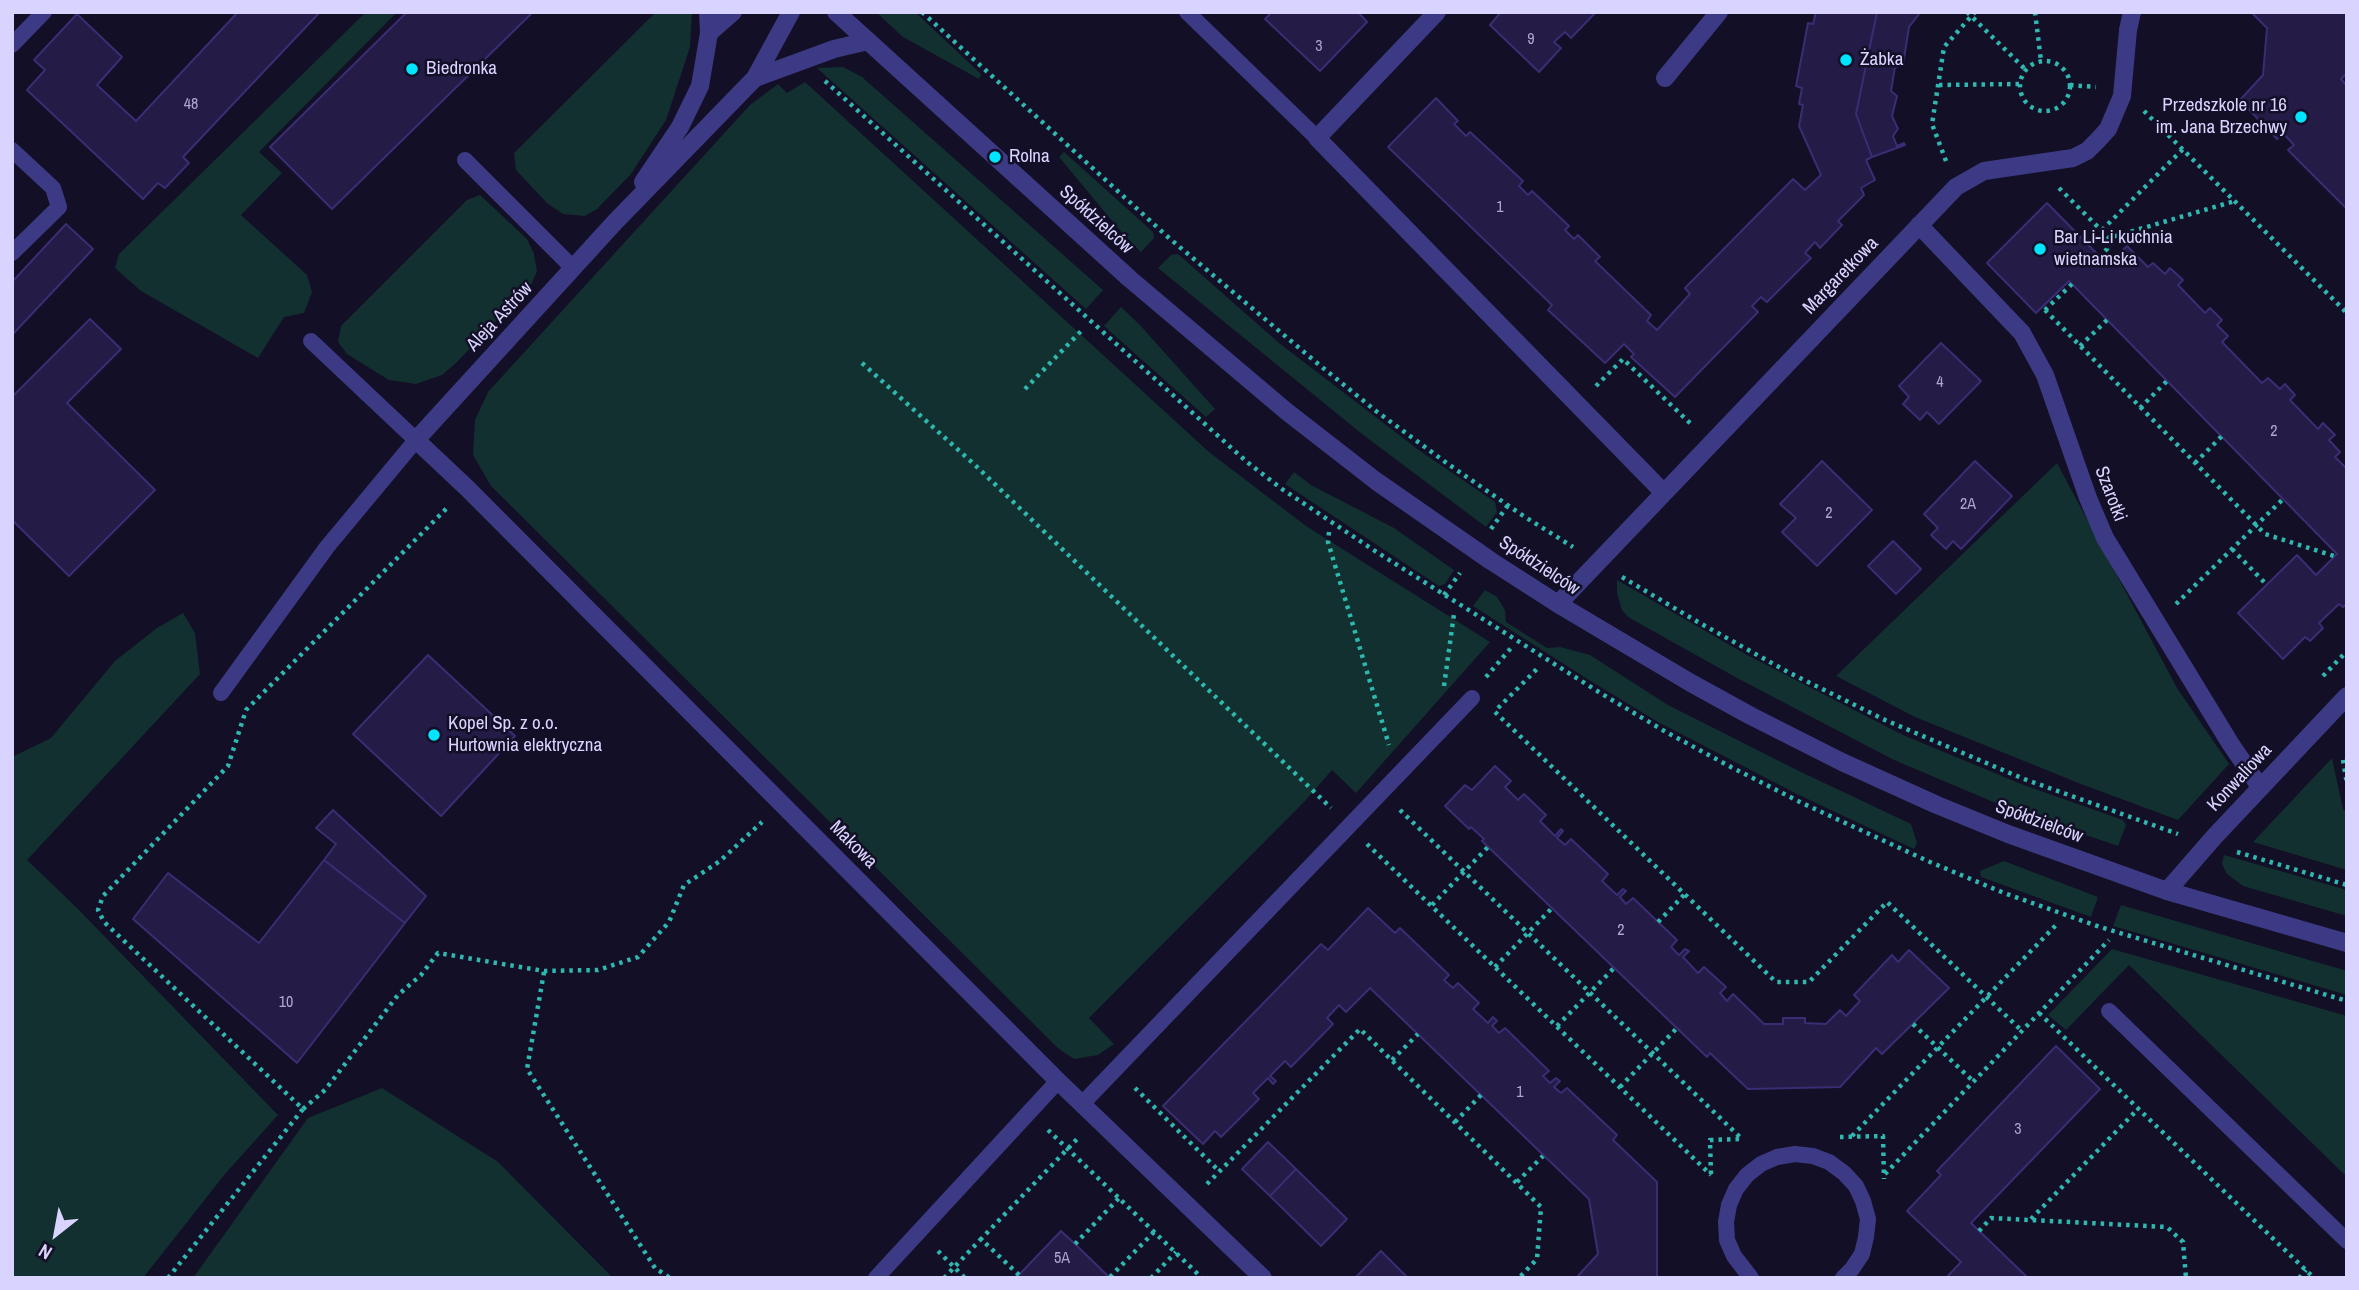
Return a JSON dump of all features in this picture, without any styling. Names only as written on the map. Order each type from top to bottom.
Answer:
[{"type":"street","name":"Aleja Astrów","points":[[615,222],[680,127],[699,86],[709,33],[708,12]]},
{"type":"street","points":[[709,33],[733,12]]},
{"type":"street","name":"Aleja Astrów","points":[[416,440],[615,222],[755,78],[791,12]]},
{"type":"street","name":"Spółdzielców","points":[[836,12],[1130,279],[1286,411],[1376,481],[1558,604],[1691,683],[1842,762],[2008,834],[2167,891],[2347,943]]},
{"type":"street","points":[[1437,12],[1317,138],[1664,493]]},
{"type":"street","points":[[1665,78],[1719,12]]},
{"type":"street","name":"Margaretkowa","points":[[1558,604],[1956,187],[1984,171],[2073,158],[2087,151],[2108,129],[2122,96],[2132,12]]},
{"type":"street","name":"Aleja Astrów","points":[[755,78],[834,48],[868,41]]},
{"type":"street","name":"Szarotki","points":[[1919,225],[2022,333],[2045,375],[2088,498],[2105,538],[2260,788]]},
{"type":"street","name":"Makowa","points":[[416,440],[1058,1081],[1263,1278]]},
{"type":"street","name":"Konwaliowa","points":[[2167,891],[2347,696]]},
{"type":"lane","points":[[12,45],[44,12]]},
{"type":"lane","points":[[1187,12],[1317,138]]},
{"type":"lane","points":[[12,150],[53,188],[58,207],[12,253]]},
{"type":"lane","points":[[465,160],[573,268]]},
{"type":"lane","points":[[221,694],[327,547],[416,440],[311,341]]},
{"type":"lane","points":[[1082,1104],[1473,695]]},
{"type":"lane","points":[[2109,1011],[2347,1241]]},
{"type":"lane","points":[[876,1278],[1058,1081]]},
{"type":"lane","points":[[1748,1277],[1727,1240],[1729,1205],[1736,1189],[1754,1169],[1777,1157],[1795,1154],[1813,1156],[1844,1172],[1856,1186],[1863,1201],[1868,1219],[1867,1237],[1862,1254],[1843,1278]]},
{"type":"path","points":[[922,12],[1169,238],[1317,363],[1448,464],[1522,515],[1598,562],[1777,666],[1885,720],[2024,779],[2138,821],[2347,885]]},
{"type":"path","points":[[2035,12],[2041,61]]},
{"type":"path","points":[[1946,162],[1932,124],[1944,47],[1971,14],[2026,70]]},
{"type":"path","points":[[2041,61],[2057,64],[2069,77],[2069,94],[2065,101],[2052,110],[2036,109],[2024,99],[2020,84],[2026,70],[2041,61]]},
{"type":"path","points":[[1939,85],[2020,84]]},
{"type":"path","points":[[2152,118],[2347,313]]},
{"type":"path","points":[[2102,230],[2183,149]]},
{"type":"path","points":[[2036,164],[2109,238]]},
{"type":"path","points":[[2109,238],[2235,201]]},
{"type":"path","points":[[2099,257],[2107,249],[2109,238]]},
{"type":"path","points":[[2022,333],[2072,284]]},
{"type":"path","points":[[2045,310],[2265,534],[2334,556]]},
{"type":"path","points":[[2080,346],[2107,320]]},
{"type":"path","points":[[1025,389],[1084,328]]},
{"type":"path","points":[[1593,388],[1623,359],[1693,426]]},
{"type":"path","points":[[862,363],[975,465],[1711,1175]]},
{"type":"path","points":[[2140,408],[2167,381]]},
{"type":"path","points":[[2195,463],[2222,436]]},
{"type":"path","points":[[303,1109],[104,922],[98,910],[103,896],[228,766],[246,710],[467,488]]},
{"type":"path","points":[[2156,624],[2283,499]]},
{"type":"path","points":[[1329,532],[1328,542],[1390,749]]},
{"type":"path","points":[[2232,549],[2267,585]]},
{"type":"path","points":[[1449,648],[1454,614]]},
{"type":"path","points":[[1511,648],[1473,695],[1494,711],[1776,982],[1809,982],[1887,902],[2022,1031]]},
{"type":"path","points":[[1494,711],[1540,666]]},
{"type":"path","points":[[2343,760],[2347,784]]},
{"type":"path","points":[[1382,792],[1742,1139]]},
{"type":"path","points":[[168,1278],[303,1109],[325,1090],[398,995],[421,975],[438,953],[544,971],[598,970],[638,957],[668,922],[684,885],[720,861],[782,804]]},
{"type":"path","points":[[1432,905],[1488,847]]},
{"type":"path","points":[[1658,922],[1685,894]]},
{"type":"path","points":[[1495,967],[1552,908]]},
{"type":"path","points":[[1852,1136],[2058,923]]},
{"type":"path","points":[[1884,1175],[2109,940]]},
{"type":"path","points":[[1557,1026],[1614,968]]},
{"type":"path","points":[[544,971],[527,1069],[655,1268],[670,1278]]},
{"type":"path","points":[[2039,1013],[2314,1278]]},
{"type":"path","points":[[1913,1024],[1974,1082]]},
{"type":"path","points":[[1187,1205],[1360,1028],[1541,1207],[1537,1259],[1519,1278]]},
{"type":"path","points":[[1620,1087],[1677,1028]]},
{"type":"path","points":[[1392,1060],[1418,1034]]},
{"type":"path","points":[[1116,1069],[1219,1171]]},
{"type":"path","points":[[1455,1122],[1482,1095]]},
{"type":"path","points":[[2031,1220],[2138,1109]]},
{"type":"path","points":[[1029,1112],[1202,1278]]},
{"type":"path","points":[[944,1278],[1098,1118]]},
{"type":"path","points":[[1517,1183],[1544,1156]]},
{"type":"path","points":[[1074,1244],[1119,1198]]},
{"type":"path","points":[[1979,1231],[1991,1218],[2167,1227],[2183,1241],[2186,1278]]},
{"type":"path","points":[[919,1231],[965,1278]]},
{"type":"path","points":[[1110,1277],[1154,1231]]},
{"type":"path","points":[[981,1239],[1018,1275]]},
{"type":"path","points":[[1151,1278],[1176,1252]]},
{"type":"path","points":[[2299,1278],[2306,1270]]},
{"type":"green space","points":[[366,12],[397,12],[259,152],[282,173],[241,215],[307,275],[312,292],[304,313],[284,317],[258,358],[141,291],[115,268],[119,254]]},
{"type":"green space","points":[[656,12],[692,12],[690,47],[666,120],[631,174],[597,209],[585,216],[563,214],[547,203],[516,170],[514,153]]},
{"type":"green space","points":[[876,12],[915,12],[981,74],[979,79],[903,37]]},
{"type":"green space","points":[[843,67],[862,77],[1103,290],[1086,309],[817,68]]},
{"type":"green space","points":[[805,82],[1209,452],[1306,526],[1490,642],[1356,793],[1332,770],[1305,801],[1089,1018],[1114,1044],[1098,1055],[1074,1059],[1059,1049],[491,486],[473,455],[475,420],[488,392],[750,105],[778,84],[787,93]]},
{"type":"green space","points":[[1064,152],[1153,232],[1154,238],[1141,252],[1059,157]]},
{"type":"green space","points":[[480,195],[527,239],[534,254],[537,271],[531,285],[442,375],[416,384],[389,380],[347,354],[338,342],[341,326],[467,200]]},
{"type":"green space","points":[[1178,254],[1279,343],[1420,451],[1495,502],[1497,512],[1486,527],[1362,434],[1158,268],[1171,255]]},
{"type":"green space","points":[[1121,307],[1215,409],[1206,417],[1104,326]]},
{"type":"green space","points":[[2057,463],[2177,688],[2229,764],[2178,820],[1915,717],[1836,676]]},
{"type":"green space","points":[[1294,472],[1311,485],[1394,528],[1454,570],[1445,584],[1439,586],[1285,484]]},
{"type":"green space","points":[[1617,580],[1747,655],[1903,735],[2021,784],[2123,820],[2126,825],[2118,846],[2010,809],[1894,760],[1737,678],[1628,617],[1622,610],[1617,593]]},
{"type":"green space","points":[[1485,590],[1497,597],[1505,610],[1506,622],[1547,648],[1560,647],[1590,655],[1668,705],[1911,824],[1917,843],[1914,849],[1797,794],[1658,722],[1473,606]]},
{"type":"green space","points":[[183,613],[195,633],[200,674],[27,860],[278,1115],[225,1174],[143,1278],[12,1278],[12,757],[51,738],[115,661],[157,628]]},
{"type":"green space","points":[[2332,758],[2343,809],[2347,813],[2347,870],[2253,842]]},
{"type":"green space","points":[[2224,855],[2347,890],[2347,916],[2243,886],[2227,874],[2222,864]]},
{"type":"green space","points":[[2004,861],[2098,897],[2091,917],[1981,877],[1980,871]]},
{"type":"green space","points":[[2121,905],[2347,971],[2347,995],[2113,926]]},
{"type":"green space","points":[[2112,949],[2347,1016],[2347,1177],[2129,965],[2066,1030],[2048,1015]]},
{"type":"green space","points":[[382,1088],[498,1162],[613,1278],[193,1278],[308,1118]]},
{"type":"building","points":[[238,12],[320,12],[183,157],[189,163],[165,188],[158,183],[143,199],[27,90],[45,70],[34,60],[77,14],[122,57],[97,85],[136,121]]},
{"type":"building","name":"Biedronka","points":[[407,12],[533,12],[332,209],[270,147]]},
{"type":"building","points":[[1268,12],[1358,12],[1367,22],[1320,71],[1265,19],[1270,14]]},
{"type":"building","points":[[1501,12],[1596,12],[1571,38],[1565,32],[1554,42],[1561,48],[1539,72],[1490,25]]},
{"type":"building","points":[[1816,12],[1877,12],[1856,114],[1872,157],[1866,160],[1875,180],[1861,188],[1864,195],[1838,221],[1842,225],[1820,248],[1815,242],[1805,253],[1811,258],[1767,302],[1761,297],[1752,306],[1758,312],[1675,397],[1631,357],[1634,354],[1624,344],[1605,363],[1548,310],[1552,305],[1388,147],[1436,98],[1458,121],[1454,124],[1466,136],[1470,132],[1523,181],[1519,186],[1528,195],[1532,191],[1569,226],[1565,230],[1574,239],[1578,235],[1600,257],[1595,261],[1651,315],[1647,321],[1657,330],[1690,294],[1685,288],[1793,179],[1805,190],[1821,175],[1799,126],[1803,105],[1799,104],[1802,88],[1796,86],[1808,23],[1813,24]]},
{"type":"building","points":[[1877,12],[1919,14],[1909,27],[1903,65],[1895,67],[1891,91],[1897,96],[1892,116],[1898,129],[1893,136],[1897,146],[1904,143],[1905,145],[1872,157],[1856,114]]},
{"type":"building","name":"Przedszkole nr 16 im. Jana Brzechwy","points":[[2251,12],[2347,12],[2347,73],[2341,79],[2347,86],[2346,208],[2288,150],[2294,145],[2283,133],[2277,139],[2240,100],[2263,75],[2267,28]]},
{"type":"building","points":[[2047,203],[2108,265],[2127,246],[2148,267],[2153,263],[2165,274],[2170,268],[2183,280],[2178,285],[2205,313],[2210,308],[2222,320],[2217,325],[2228,336],[2222,342],[2262,383],[2268,378],[2280,389],[2285,384],[2295,395],[2290,400],[2318,429],[2323,423],[2335,435],[2329,440],[2340,452],[2335,457],[2347,469],[2347,604],[2343,607],[2339,604],[2319,623],[2323,628],[2310,641],[2305,637],[2283,659],[2238,613],[2297,555],[2316,575],[2337,554],[2069,281],[2036,313],[1987,263]]},
{"type":"building","points":[[66,224],[93,249],[12,335],[12,282]]},
{"type":"building","points":[[90,319],[121,349],[67,403],[155,490],[69,576],[12,520],[12,397]]},
{"type":"building","points":[[1941,343],[1981,381],[1939,424],[1927,412],[1920,420],[1903,404],[1909,397],[1899,386]]},
{"type":"building","points":[[1822,461],[1872,510],[1817,566],[1782,532],[1796,518],[1780,504]]},
{"type":"building","points":[[1975,461],[2012,496],[1961,549],[1953,541],[1946,549],[1931,535],[1938,528],[1924,514]]},
{"type":"building","points":[[1893,541],[1921,569],[1896,594],[1868,566]]},
{"type":"building","name":"Kopel Sp. z o.o. Hurtownia elektryczna","points":[[428,655],[515,736],[441,816],[353,734]]},
{"type":"building","points":[[1495,766],[1511,781],[1505,787],[1518,800],[1524,794],[1546,815],[1540,821],[1555,836],[1561,829],[1563,831],[1557,838],[1565,845],[1571,839],[1608,874],[1602,881],[1617,895],[1623,889],[1626,891],[1620,897],[1626,904],[1633,898],[1677,940],[1671,947],[1679,955],[1685,949],[1689,951],[1683,957],[1698,973],[1704,967],[1726,987],[1720,993],[1727,1001],[1733,994],[1764,1024],[1783,1024],[1783,1018],[1805,1018],[1805,1023],[1826,1024],[1840,1010],[1846,1016],[1860,1001],[1854,995],[1892,955],[1898,962],[1909,950],[1949,988],[1882,1054],[1876,1048],[1840,1087],[1748,1089],[1710,1053],[1707,1057],[1482,841],[1484,839],[1445,806],[1465,785],[1472,790]]},
{"type":"building","points":[[333,810],[426,896],[405,923],[324,860],[336,844],[316,828]]},
{"type":"building","points":[[324,860],[405,923],[297,1063],[133,919],[168,873],[259,943]]},
{"type":"building","points":[[1368,908],[1395,933],[1400,928],[1449,975],[1444,980],[1453,988],[1458,983],[1479,1003],[1473,1009],[1488,1023],[1493,1017],[1497,1021],[1492,1026],[1499,1033],[1505,1028],[1549,1071],[1543,1076],[1550,1083],[1556,1078],[1560,1081],[1554,1087],[1561,1093],[1567,1088],[1617,1135],[1613,1140],[1657,1182],[1657,1278],[1576,1278],[1598,1254],[1589,1199],[1370,988],[1346,1012],[1339,1005],[1327,1018],[1333,1024],[1291,1067],[1285,1061],[1270,1076],[1276,1081],[1273,1084],[1268,1078],[1253,1093],[1259,1099],[1221,1137],[1215,1131],[1203,1144],[1163,1106],[1321,944],[1328,950]]},
{"type":"building","points":[[2056,1046],[2100,1089],[1971,1223],[2028,1278],[1946,1278],[1961,1262],[1907,1211],[1941,1175],[1937,1171]]},
{"type":"building","points":[[1268,1142],[1296,1169],[1270,1196],[1242,1169]]},
{"type":"building","points":[[1296,1169],[1347,1219],[1321,1246],[1270,1196]]},
{"type":"building","points":[[1061,1231],[1075,1244],[1110,1278],[1016,1278]]},
{"type":"building","points":[[1381,1251],[1408,1278],[1355,1278]]},
{"type":"place","name":"Żabka","points":[[1846,60]]},
{"type":"place","name":"Biedronka","points":[[412,69]]},
{"type":"place","name":"Przedszkole nr 16 im. Jana Brzechwy","points":[[2301,117]]},
{"type":"place","name":"Rolna","points":[[995,157]]},
{"type":"place","name":"Bar Li-Li kuchnia wietnamska","points":[[2040,249]]},
{"type":"place","name":"Kopel Sp. z o.o. Hurtownia elektryczna","points":[[434,735]]}]
